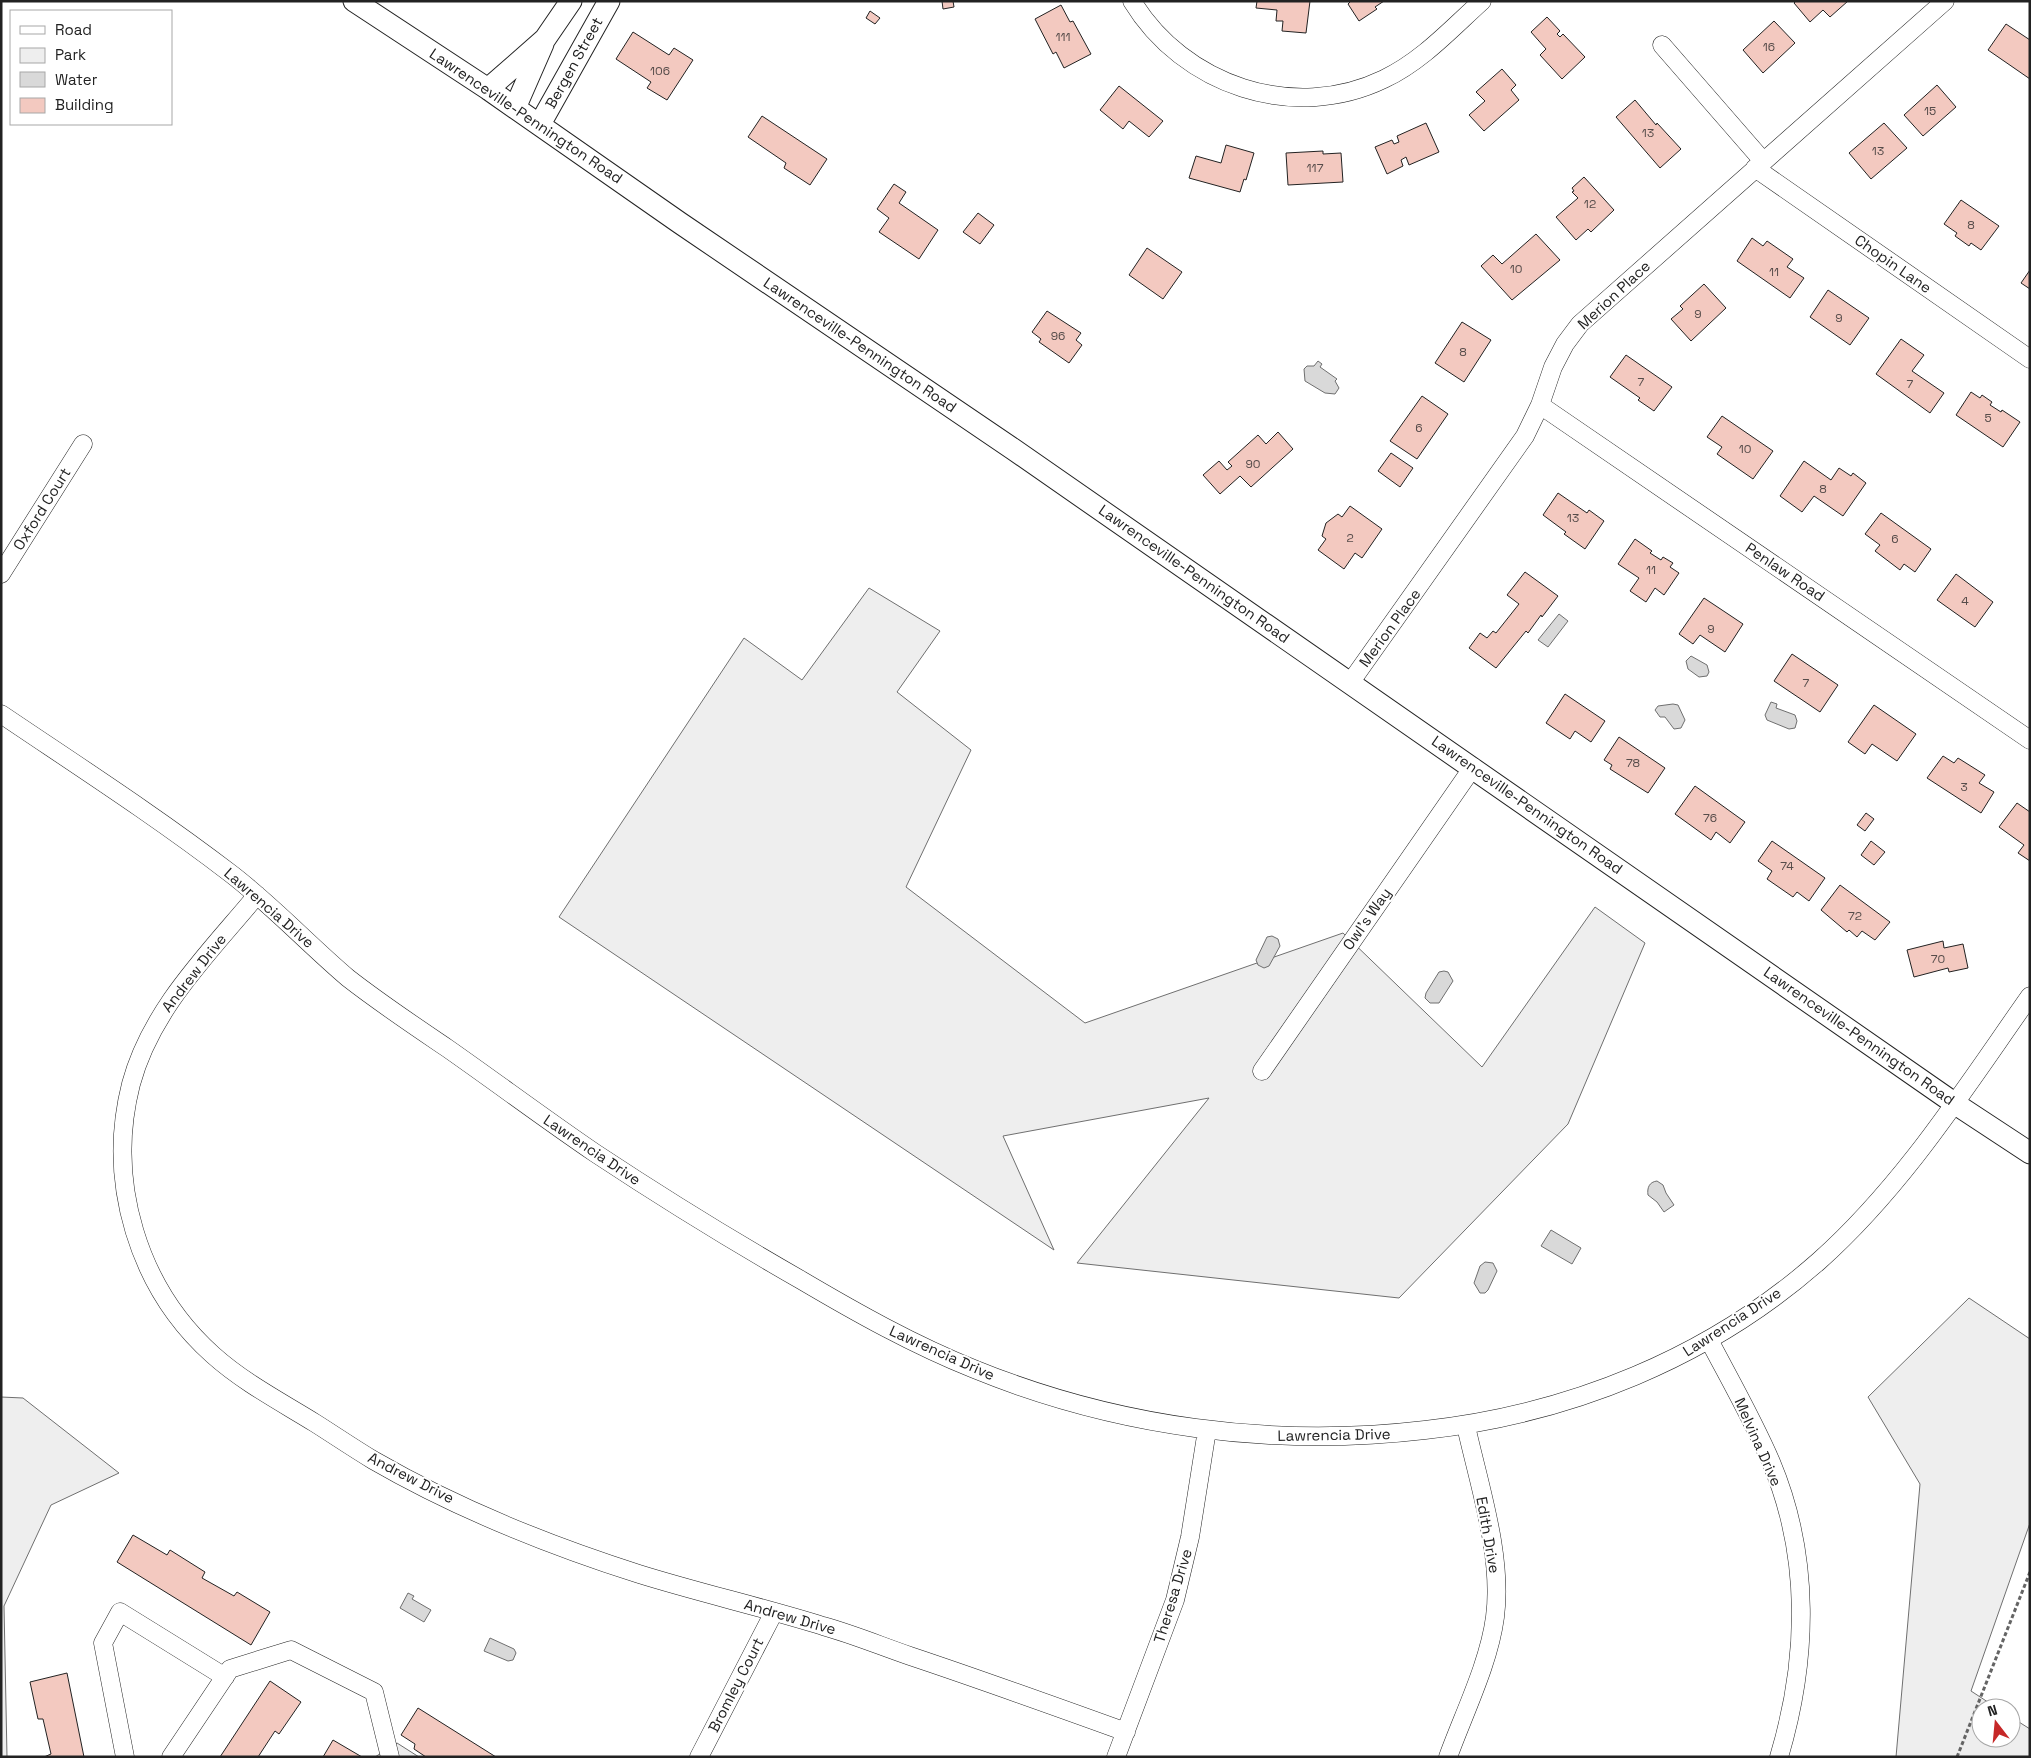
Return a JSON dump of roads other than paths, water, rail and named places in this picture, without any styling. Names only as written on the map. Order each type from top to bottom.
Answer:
[{"type":"street","name":"Lawrenceville-Pennington Road","points":[[354,1],[540,124],[680,223],[1013,449],[1954,1103],[2030,1153]]},
{"type":"street","name":"Bergen Street","points":[[515,108],[545,39],[571,1]]},
{"type":"street","name":"Bergen Street","points":[[540,124],[609,1]]},
{"type":"street","points":[[1132,1],[1140,16],[1161,39],[1181,58],[1207,74],[1243,89],[1265,95],[1296,98],[1324,96],[1354,90],[1383,80],[1423,55],[1482,1]]},
{"type":"street","name":"Merion Place","points":[[1350,683],[1505,467],[1525,436],[1540,405],[1553,367],[1565,344],[1580,324],[1945,1]]},
{"type":"street","name":"Bergen Street","points":[[488,89],[545,39]]},
{"type":"street","name":"Chopin Lane","points":[[1662,45],[1759,165],[2030,359]]},
{"type":"street","name":"Penlaw Road","points":[[1540,405],[2030,740]]},
{"type":"street","name":"Oxford Court","points":[[1,574],[83,444]]},
{"type":"street","name":"Lawrencia Drive","points":[[1,714],[176,833],[256,895],[356,983],[395,1014],[546,1120],[646,1187],[749,1250],[853,1310],[922,1346],[974,1370],[1034,1392],[1096,1410],[1159,1423],[1270,1436],[1383,1435],[1466,1426],[1527,1413],[1583,1397],[1620,1383],[1710,1340],[1769,1301],[1817,1263],[1861,1221],[1901,1176],[1954,1103]]},
{"type":"street","name":"Owl's Way","points":[[1262,1071],[1473,768]]},
{"type":"street","name":"Andrew Drive","points":[[256,895],[158,1019],[142,1053],[132,1084],[124,1121],[122,1163],[126,1200],[134,1232],[148,1268],[166,1300],[188,1330],[215,1357],[245,1380],[373,1460],[438,1494],[504,1524],[572,1551],[640,1574],[825,1626],[1126,1732]]},
{"type":"street","points":[[1954,1103],[2030,996]]},
{"type":"street","name":"Melvina Drive","points":[[1710,1340],[1771,1462],[1785,1504],[1794,1541],[1800,1585],[1801,1636],[1797,1681],[1779,1757]]},
{"type":"street","name":"Edith Drive","points":[[1448,1757],[1489,1648],[1495,1617],[1497,1585],[1494,1553],[1466,1426]]},
{"type":"street","name":"Theresa Drive","points":[[1116,1757],[1175,1600],[1190,1537],[1207,1430]]},
{"type":"street","points":[[125,1757],[103,1643],[120,1612],[225,1677]]},
{"type":"street","name":"Bromley Court","points":[[699,1757],[774,1612]]},
{"type":"street","points":[[171,1757],[230,1669],[291,1650],[374,1692],[390,1757]]},
{"type":"water","points":[[1318,361],[1322,364],[1320,367],[1337,379],[1335,381],[1339,388],[1335,394],[1325,393],[1305,381],[1304,369],[1307,366],[1314,366]]},
{"type":"water","points":[[1559,614],[1568,621],[1548,647],[1538,640]]},
{"type":"water","points":[[1691,656],[1707,665],[1709,672],[1707,676],[1699,677],[1688,669],[1686,661]]},
{"type":"water","points":[[1771,702],[1777,704],[1776,708],[1795,715],[1797,721],[1795,728],[1789,729],[1767,720],[1765,715]]},
{"type":"water","points":[[1678,705],[1685,720],[1681,728],[1674,729],[1665,717],[1660,717],[1655,710],[1658,706]]},
{"type":"water","points":[[1272,936],[1278,939],[1280,946],[1269,966],[1264,968],[1258,965],[1256,960],[1267,937]]},
{"type":"water","points":[[1439,972],[1448,972],[1453,981],[1439,1003],[1430,1003],[1425,998],[1426,993]]},
{"type":"water","points":[[1657,1181],[1663,1185],[1674,1205],[1664,1212],[1657,1202],[1648,1195],[1649,1186]]},
{"type":"water","points":[[1551,1230],[1581,1248],[1572,1264],[1541,1246]]},
{"type":"water","points":[[1485,1262],[1493,1263],[1497,1271],[1488,1290],[1485,1293],[1480,1293],[1474,1283],[1480,1266]]},
{"type":"water","points":[[408,1593],[414,1596],[412,1599],[431,1610],[424,1622],[400,1608]]},
{"type":"water","points":[[490,1638],[514,1649],[516,1653],[513,1660],[508,1661],[484,1651]]}]
